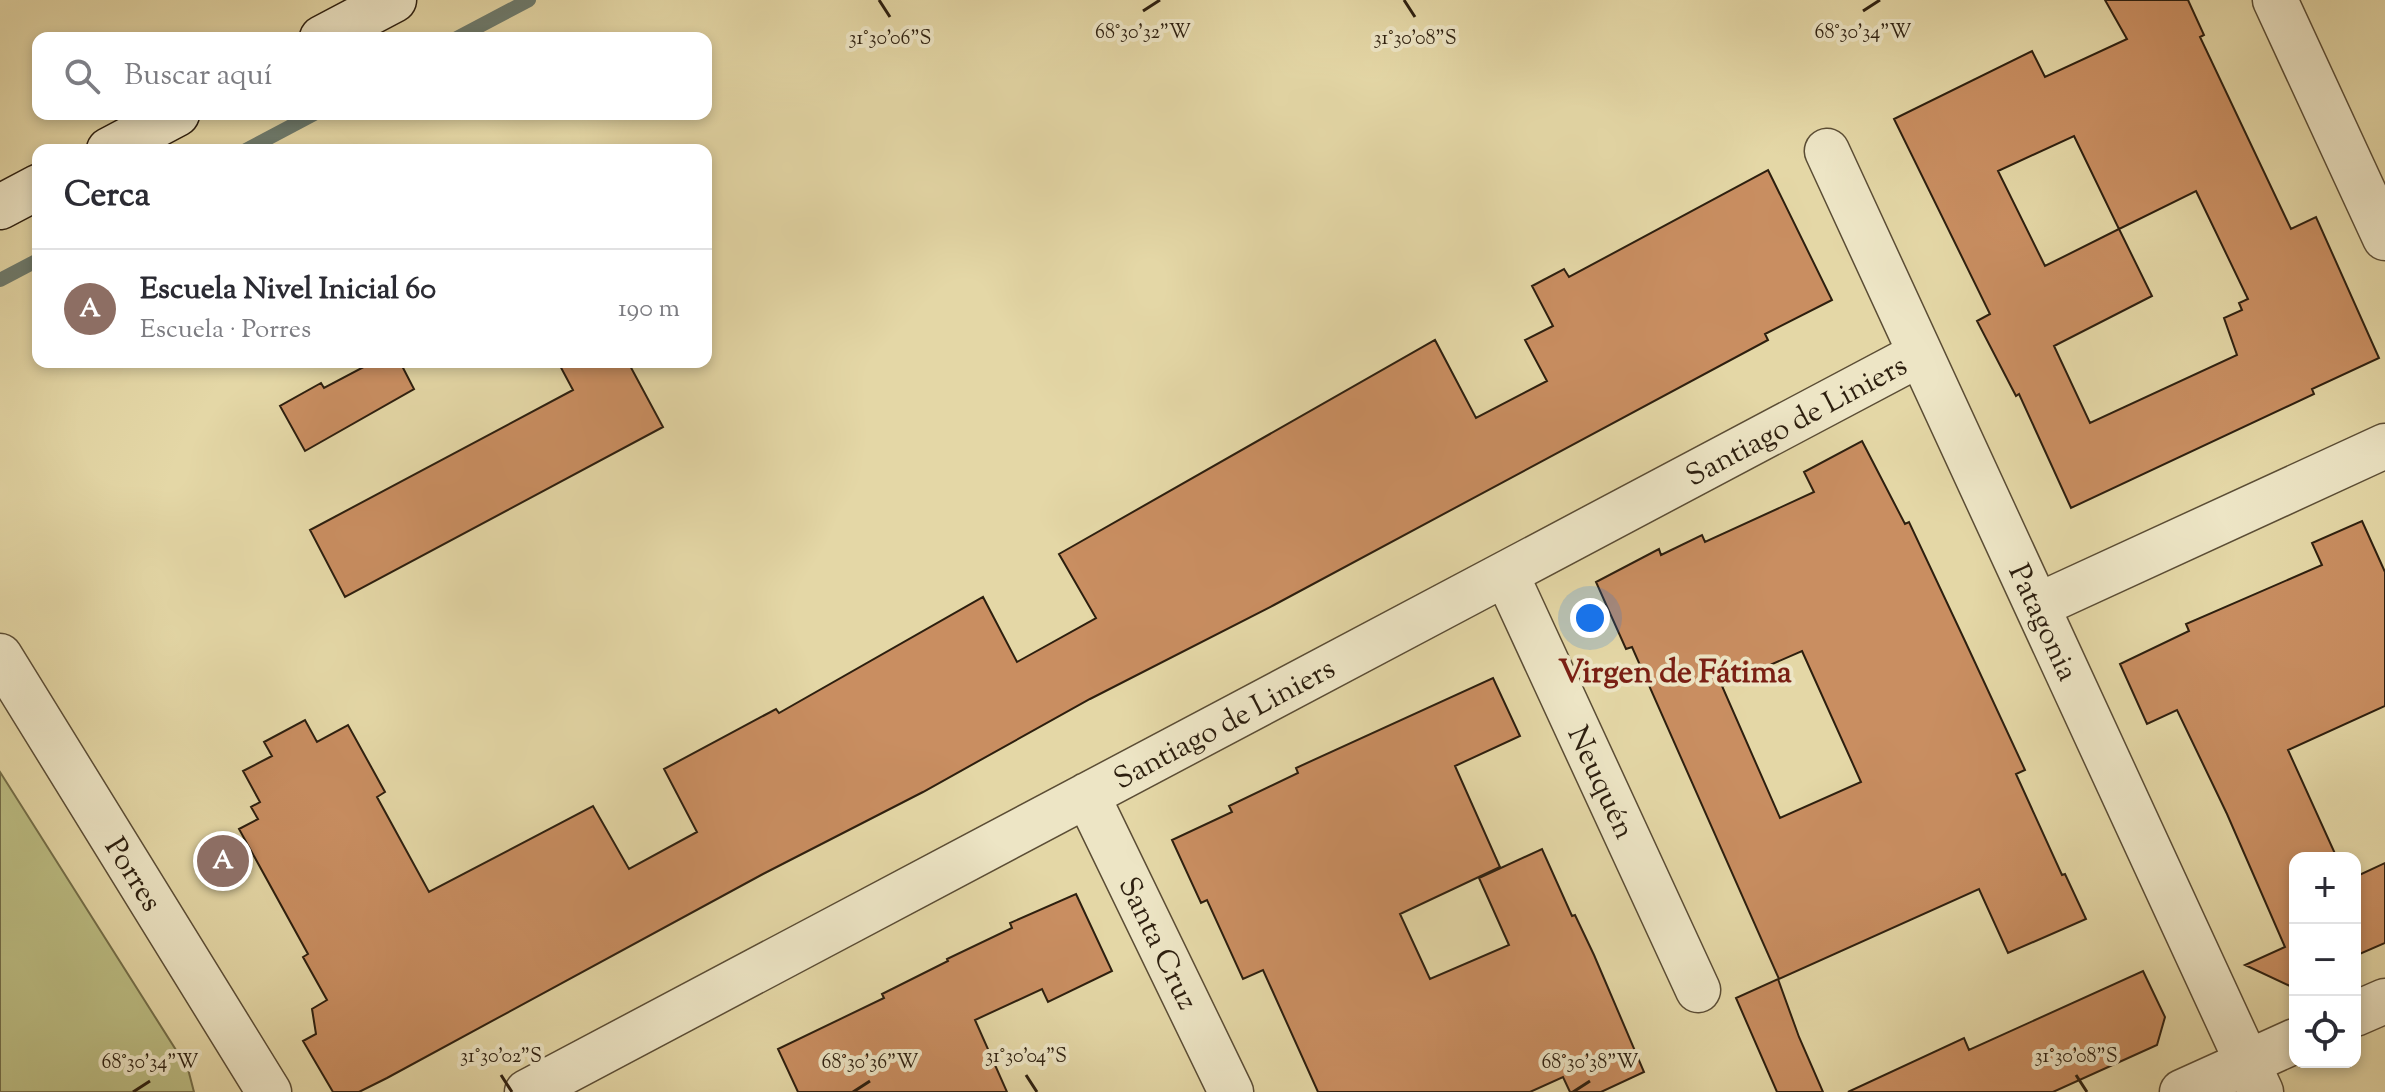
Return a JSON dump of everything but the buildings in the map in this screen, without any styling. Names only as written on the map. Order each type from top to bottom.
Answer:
[{"type":"street","points":[[333,32],[394,0]]},
{"type":"street","points":[[2275,0],[2385,238]]},
{"type":"street","points":[[120,144],[166,120]]},
{"type":"street","name":"Patagonia","points":[[1827,151],[2255,1077]]},
{"type":"street","points":[[0,207],[32,190]]},
{"type":"street","name":"Santiago de Liniers","points":[[527,1092],[1920,354]]},
{"type":"street","points":[[2037,606],[2385,446]]},
{"type":"street","name":"Neuquén","points":[[1506,574],[1698,990]]},
{"type":"street","name":"Porres","points":[[0,656],[269,1092]]},
{"type":"street","name":"Santa Cruz","points":[[1087,795],[1231,1092]]},
{"type":"street","points":[[2361,1011],[2385,1001]]},
{"type":"street","points":[[2182,1092],[2255,1077],[2289,1046]]},
{"type":"green space","points":[[0,772],[188,1069],[194,1092],[0,1092]]},
{"type":"waterway","points":[[468,32],[529,0]]},
{"type":"waterway","points":[[257,144],[303,120]]},
{"type":"waterway","points":[[0,280],[32,263]]},
{"type":"place","name":"Escuela Nivel Inicial 60","points":[[223,861]]},
{"type":"district","name":"Virgen de Fátima","points":[[1675,671]]}]
